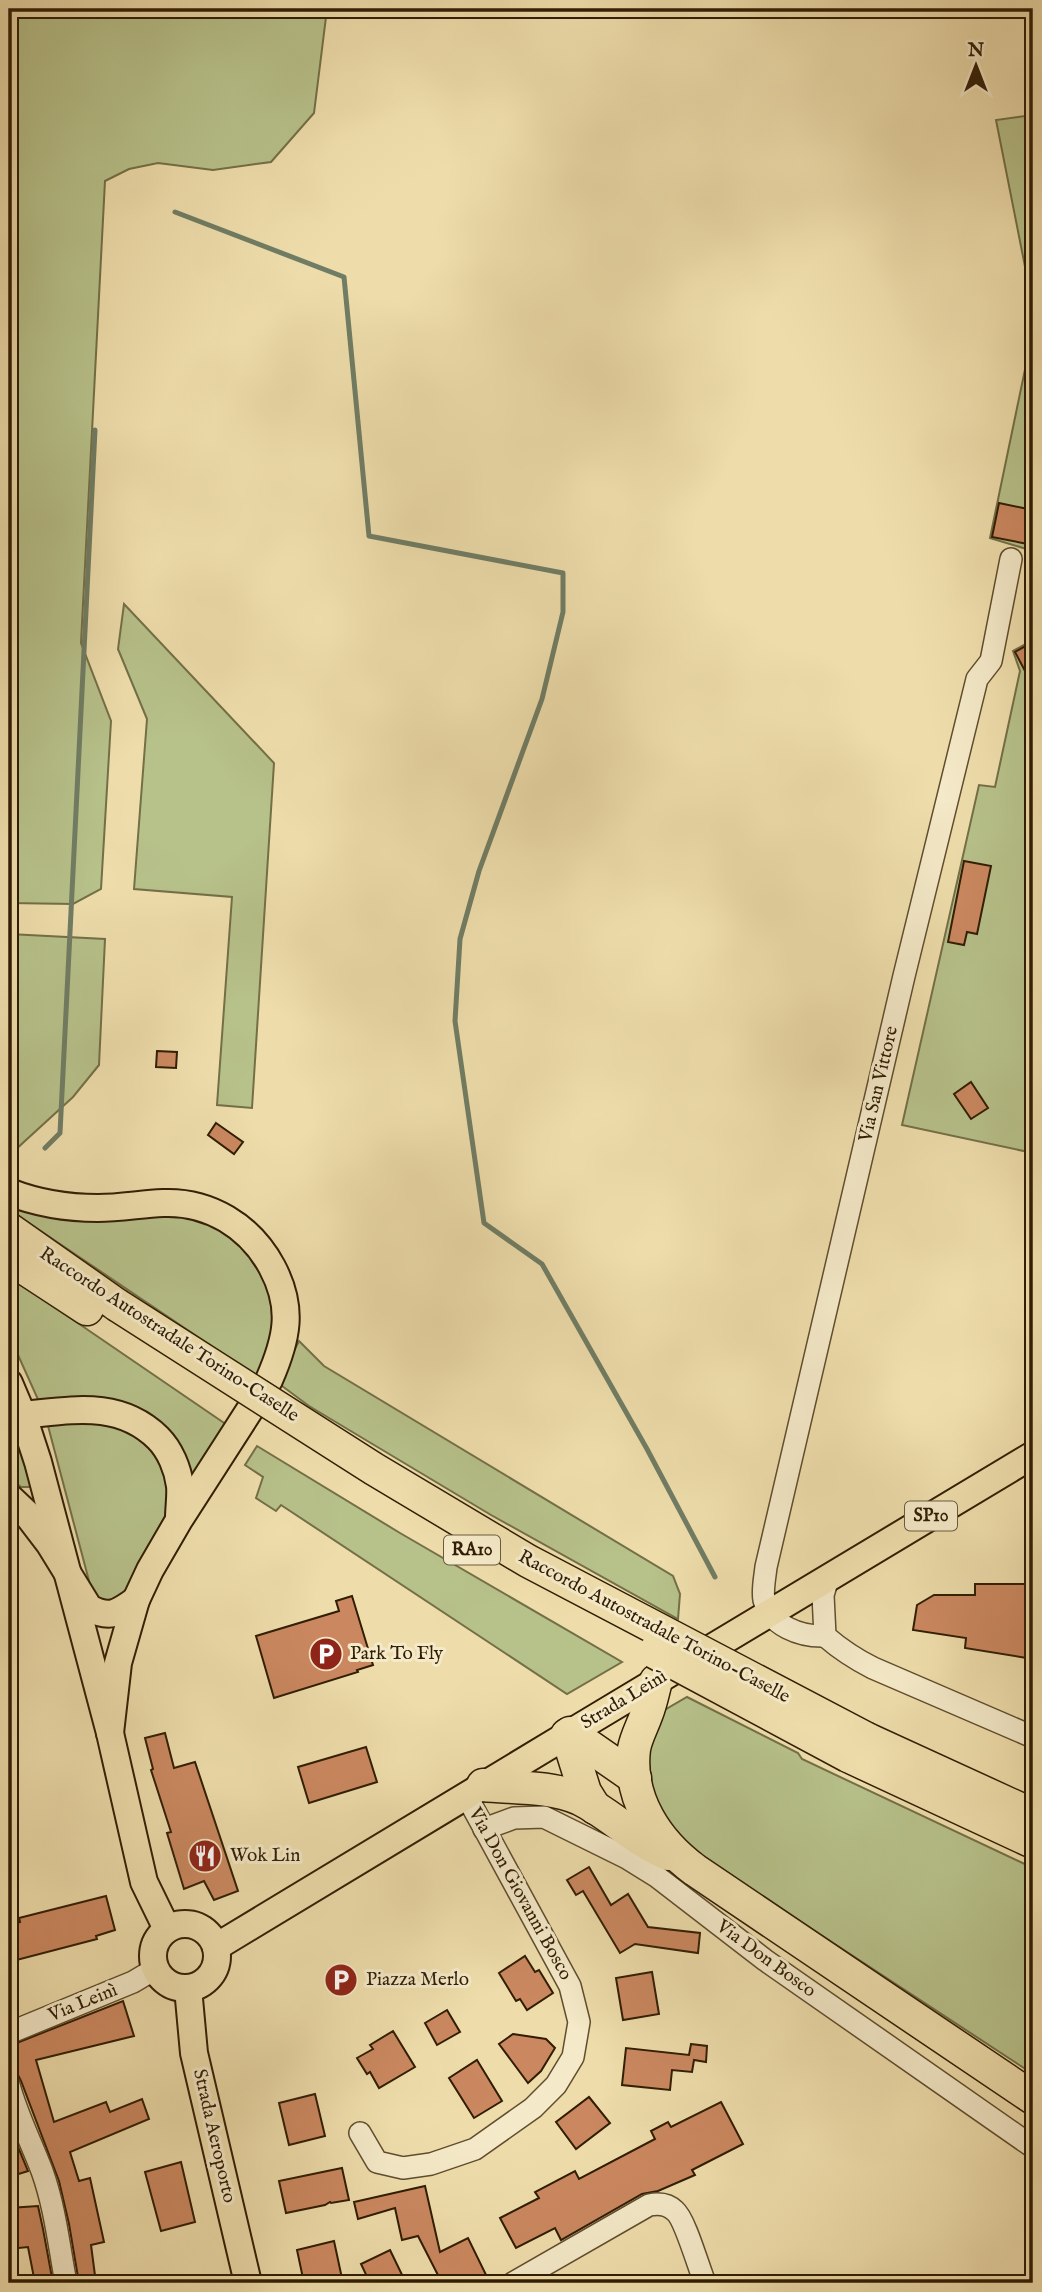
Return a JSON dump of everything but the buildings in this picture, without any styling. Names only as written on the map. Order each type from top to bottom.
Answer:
[{"type":"highway","name":"Raccordo Autostradale Torino-Caselle","points":[[9,1229],[112,1314]]},
{"type":"highway","name":"Raccordo Autostradale Torino-Caselle","points":[[9,1258],[112,1314],[519,1580],[858,1747],[1033,1842]]},
{"type":"highway","points":[[656,1681],[635,1747],[635,1778],[649,1821],[682,1860]]},
{"type":"highway","points":[[568,1734],[635,1778]]},
{"type":"highway","points":[[568,1734],[585,1792],[595,1808]]},
{"type":"highway","name":"Raccordo Autostradale Torino-Caselle","points":[[858,1747],[1033,1815]]},
{"type":"highway","points":[[474,1790],[563,1793],[595,1808],[649,1846],[682,1860],[1033,2098]]},
{"type":"main road","points":[[9,1192],[39,1202],[68,1206],[99,1208],[165,1203],[211,1210],[234,1223],[251,1238],[269,1260],[285,1297],[287,1319],[280,1355],[269,1380],[179,1520],[136,1600],[118,1663],[110,1733]]},
{"type":"main road","points":[[9,1383],[16,1416],[38,1462],[110,1733],[144,1882],[167,1929]]},
{"type":"main road","points":[[16,1416],[93,1410],[114,1412],[132,1418],[148,1428],[162,1441],[173,1461],[180,1485],[179,1520]]},
{"type":"main road","name":"Strada Leinì","points":[[216,1947],[1033,1455]]},
{"type":"main road","points":[[9,1497],[26,1513],[49,1543],[89,1608],[99,1614],[108,1615],[121,1611],[136,1600]]},
{"type":"main road","points":[[176,1925],[196,1926],[205,1930],[216,1947],[217,1956],[211,1974],[197,1986],[178,1987],[168,1983],[155,1969],[154,1947],[167,1929],[176,1925]]},
{"type":"main road","name":"Strada Aeroporto","points":[[188,1988],[194,2053],[248,2283]]},
{"type":"street","name":"Via San Vittore","points":[[768,1614],[763,1597],[774,1532],[904,976],[977,679],[991,662],[1011,559]]},
{"type":"street","points":[[825,1636],[823,1595],[828,1578]]},
{"type":"street","points":[[768,1614],[786,1627],[810,1637],[825,1636],[855,1659],[1033,1737]]},
{"type":"street","name":"Via Don Giovanni Bosco","points":[[360,2133],[377,2162],[403,2168],[431,2164],[475,2149],[533,2108],[556,2085],[573,2057],[579,2022],[570,1986],[484,1829],[474,1790]]},
{"type":"street","name":"Via Don Bosco","points":[[484,1829],[514,1818],[544,1816],[627,1858],[656,1876],[765,1960],[1033,2147]]},
{"type":"street","name":"Via Leinì","points":[[9,2033],[133,1982],[155,1969]]},
{"type":"street","points":[[9,2085],[15,2108],[42,2172],[66,2283]]},
{"type":"street","points":[[513,2283],[649,2205],[657,2204],[665,2205],[679,2214],[705,2283]]},
{"type":"green space","points":[[9,9],[327,9],[314,113],[271,162],[213,170],[158,163],[129,169],[105,181],[81,643],[111,721],[101,889],[73,904],[9,903]]},
{"type":"green space","points":[[1033,115],[1033,307],[996,120]]},
{"type":"green space","points":[[1033,331],[1033,551],[990,538]]},
{"type":"green space","points":[[124,604],[274,763],[252,1108],[217,1105],[232,897],[134,889],[147,719],[118,649]]},
{"type":"green space","points":[[1033,640],[1033,1153],[902,1125],[979,785],[995,787],[1020,671],[1013,651]]},
{"type":"green space","points":[[9,934],[105,939],[99,1065],[73,1097],[14,1151],[9,1149]]},
{"type":"green space","points":[[9,1205],[164,1213],[209,1221],[238,1238],[264,1269],[277,1306],[276,1339],[260,1379],[17,1215]]},
{"type":"green space","points":[[9,1276],[230,1427],[190,1489],[164,1431],[40,1404],[9,1335]]},
{"type":"green space","points":[[299,1341],[324,1366],[673,1576],[680,1594],[678,1619],[491,1515],[309,1406],[278,1383]]},
{"type":"green space","points":[[47,1422],[131,1423],[168,1465],[171,1517],[128,1597],[101,1603],[93,1596]]},
{"type":"green space","points":[[9,1424],[12,1424],[31,1484],[29,1487],[21,1487],[9,1477]]},
{"type":"green space","points":[[257,1446],[622,1662],[567,1694],[281,1505],[276,1511],[256,1498],[263,1477],[245,1465]]},
{"type":"green space","points":[[687,1697],[798,1753],[802,1759],[1033,1868],[1033,2074],[789,1914],[694,1850],[662,1825],[648,1803],[643,1743],[656,1715]]},
{"type":"waterway","points":[[175,212],[344,277],[369,536],[563,573],[563,612],[542,699],[479,871],[460,939],[455,1021],[484,1223],[542,1264],[647,1449],[715,1577]]},
{"type":"waterway","points":[[45,1148],[60,1133],[95,430]]},
{"type":"place","name":"Park To Fly","points":[[326,1654]]},
{"type":"place","name":"Wok Lin","points":[[205,1856]]},
{"type":"place","name":"Piazza Merlo","points":[[341,1980]]}]
